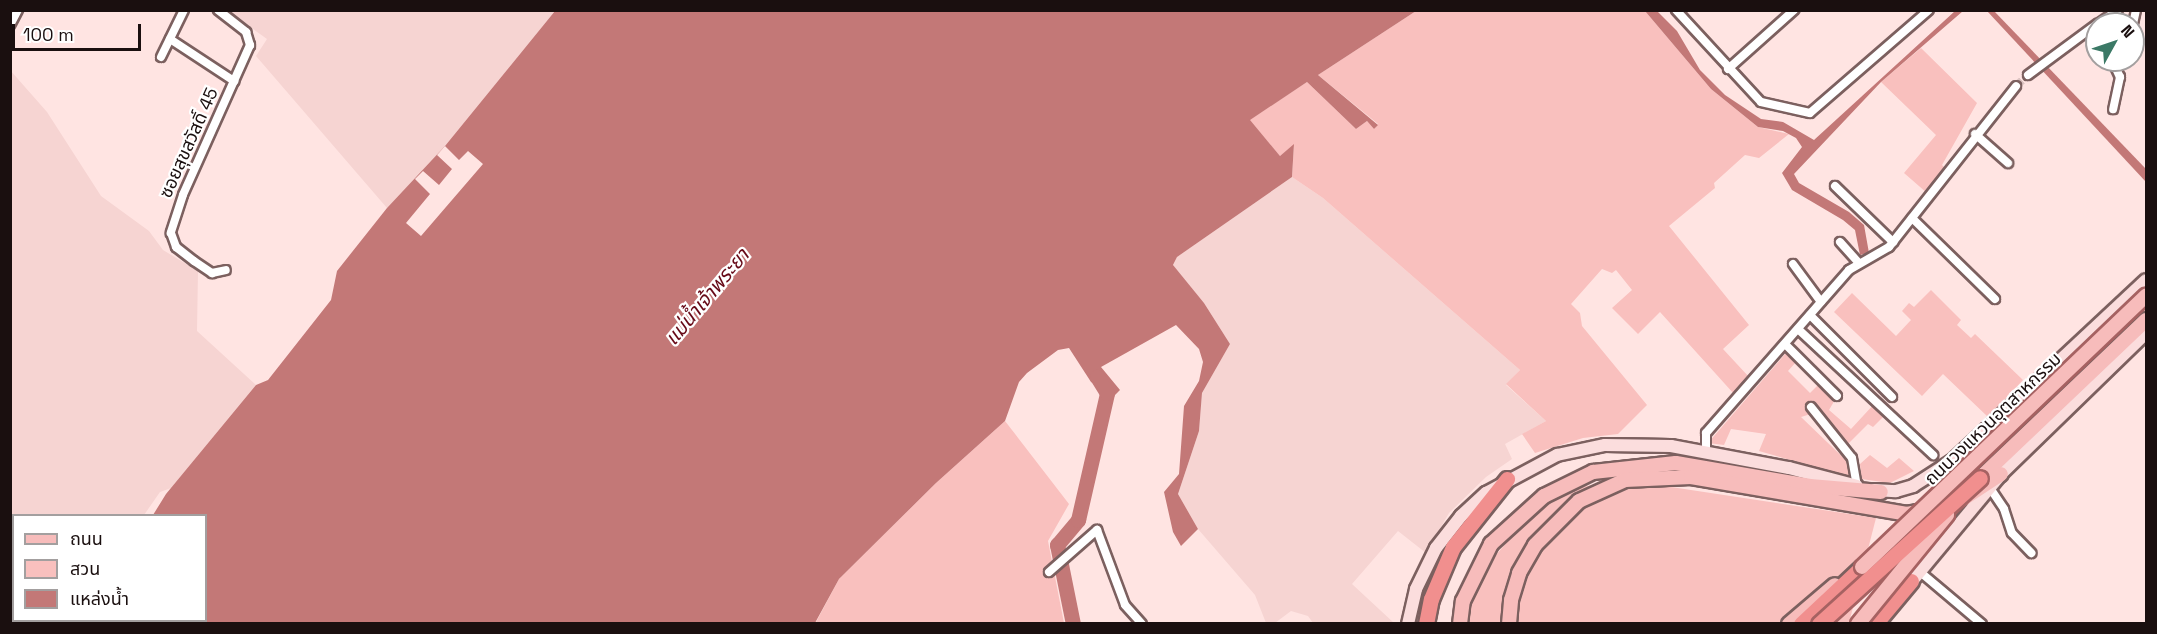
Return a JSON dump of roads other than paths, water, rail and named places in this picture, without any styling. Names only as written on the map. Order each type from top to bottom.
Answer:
[{"type":"highway","points":[[1426,624],[1431,599],[1453,547],[1507,479]]},
{"type":"highway","points":[[1819,624],[1985,483]]},
{"type":"highway","points":[[1800,624],[1862,567]]},
{"type":"highway","points":[[1875,624],[1915,576]]},
{"type":"main road","name":"ถนนวงแหวนอุตสาหกรรม","points":[[1789,624],[1862,567],[2146,296]]},
{"type":"main road","name":"ถนนวงแหวนอุตสาหกรรม","points":[[1858,624],[1985,483],[2146,320]]},
{"type":"main road","points":[[1460,624],[1463,601],[1491,544],[1519,515],[1568,482],[1593,472],[1647,463],[1676,463],[1810,486],[1881,492]]},
{"type":"main road","points":[[1509,624],[1511,600],[1519,573],[1535,545],[1580,501],[1625,480],[1691,477],[1907,514],[1954,505],[2001,474]]},
{"type":"street","points":[[10,25],[18,10]]},
{"type":"street","points":[[161,57],[184,10]]},
{"type":"street","name":"ซอยสุขสวัสดิ์ 45","points":[[218,10],[246,32],[251,40],[183,195],[171,233],[176,247],[194,261],[212,273],[226,270]]},
{"type":"street","points":[[1676,10],[1728,69],[1761,102],[1810,113],[1929,10]]},
{"type":"street","points":[[1728,69],[1794,10]]},
{"type":"street","points":[[1911,10],[1918,19]]},
{"type":"street","points":[[2031,72],[2085,33]]},
{"type":"street","points":[[170,39],[234,81]]},
{"type":"street","points":[[2113,110],[2120,77],[2118,72]]},
{"type":"street","points":[[1706,451],[1706,433],[1858,262],[1893,242],[1975,134],[2016,86]]},
{"type":"street","points":[[1975,134],[2008,163]]},
{"type":"street","points":[[1835,186],[1893,242]]},
{"type":"street","points":[[1912,218],[1995,299]]},
{"type":"street","points":[[1840,242],[1858,262]]},
{"type":"street","points":[[1793,264],[1821,302]]},
{"type":"street","points":[[1408,624],[1416,589],[1436,548],[1469,508],[1507,479],[1557,455],[1605,445],[1671,446],[1706,451],[1881,492],[1913,486],[1970,447],[2146,280]]},
{"type":"street","points":[[1810,315],[1892,397]]},
{"type":"street","points":[[1798,329],[1933,455]]},
{"type":"street","points":[[1885,624],[1915,576],[1985,483],[2001,474],[2146,333]]},
{"type":"street","points":[[1786,345],[1837,396]]},
{"type":"street","points":[[1811,407],[1852,458],[1857,486]]},
{"type":"street","points":[[1985,483],[2004,509],[2012,533],[2031,553]]},
{"type":"street","points":[[1049,572],[1096,530],[1125,605],[1142,624]]},
{"type":"street","points":[[1915,576],[1982,624]]},
{"type":"water","name":"แม่น้ำเจ้าพระยา","points":[[555,11],[1416,11],[1318,75],[1378,125],[1374,129],[1367,121],[1356,129],[1307,82],[1250,120],[1280,156],[1294,144],[1292,177],[1177,257],[1173,265],[1204,303],[1230,344],[1202,393],[1199,431],[1178,494],[1198,529],[1181,546],[1173,532],[1164,492],[1179,474],[1184,406],[1199,381],[1203,362],[1199,349],[1176,325],[1101,367],[1120,390],[1115,395],[1091,382],[1069,348],[1058,350],[1027,373],[1019,382],[1005,421],[936,483],[839,579],[815,623],[88,624],[207,622],[207,514],[154,514],[166,494],[256,385],[268,380],[331,300],[337,271],[387,208],[445,146]]},
{"type":"water","points":[[1645,11],[1657,11],[1677,31],[1700,70],[1725,95],[1761,119],[1783,122],[1814,140],[1955,11],[1963,11],[1881,82],[1794,174],[1799,183],[1849,212],[1864,225],[1869,253],[1860,255],[1855,230],[1843,220],[1792,190],[1782,173],[1802,147],[1796,138],[1783,131],[1758,127],[1711,89]]},
{"type":"water","points":[[1987,11],[1994,11],[2146,169],[2146,182]]},
{"type":"waterway","points":[[1073,624],[1057,545],[1078,520],[1107,393],[1097,377]]},
{"type":"tunnel","points":[[2016,86],[2028,75]]}]
